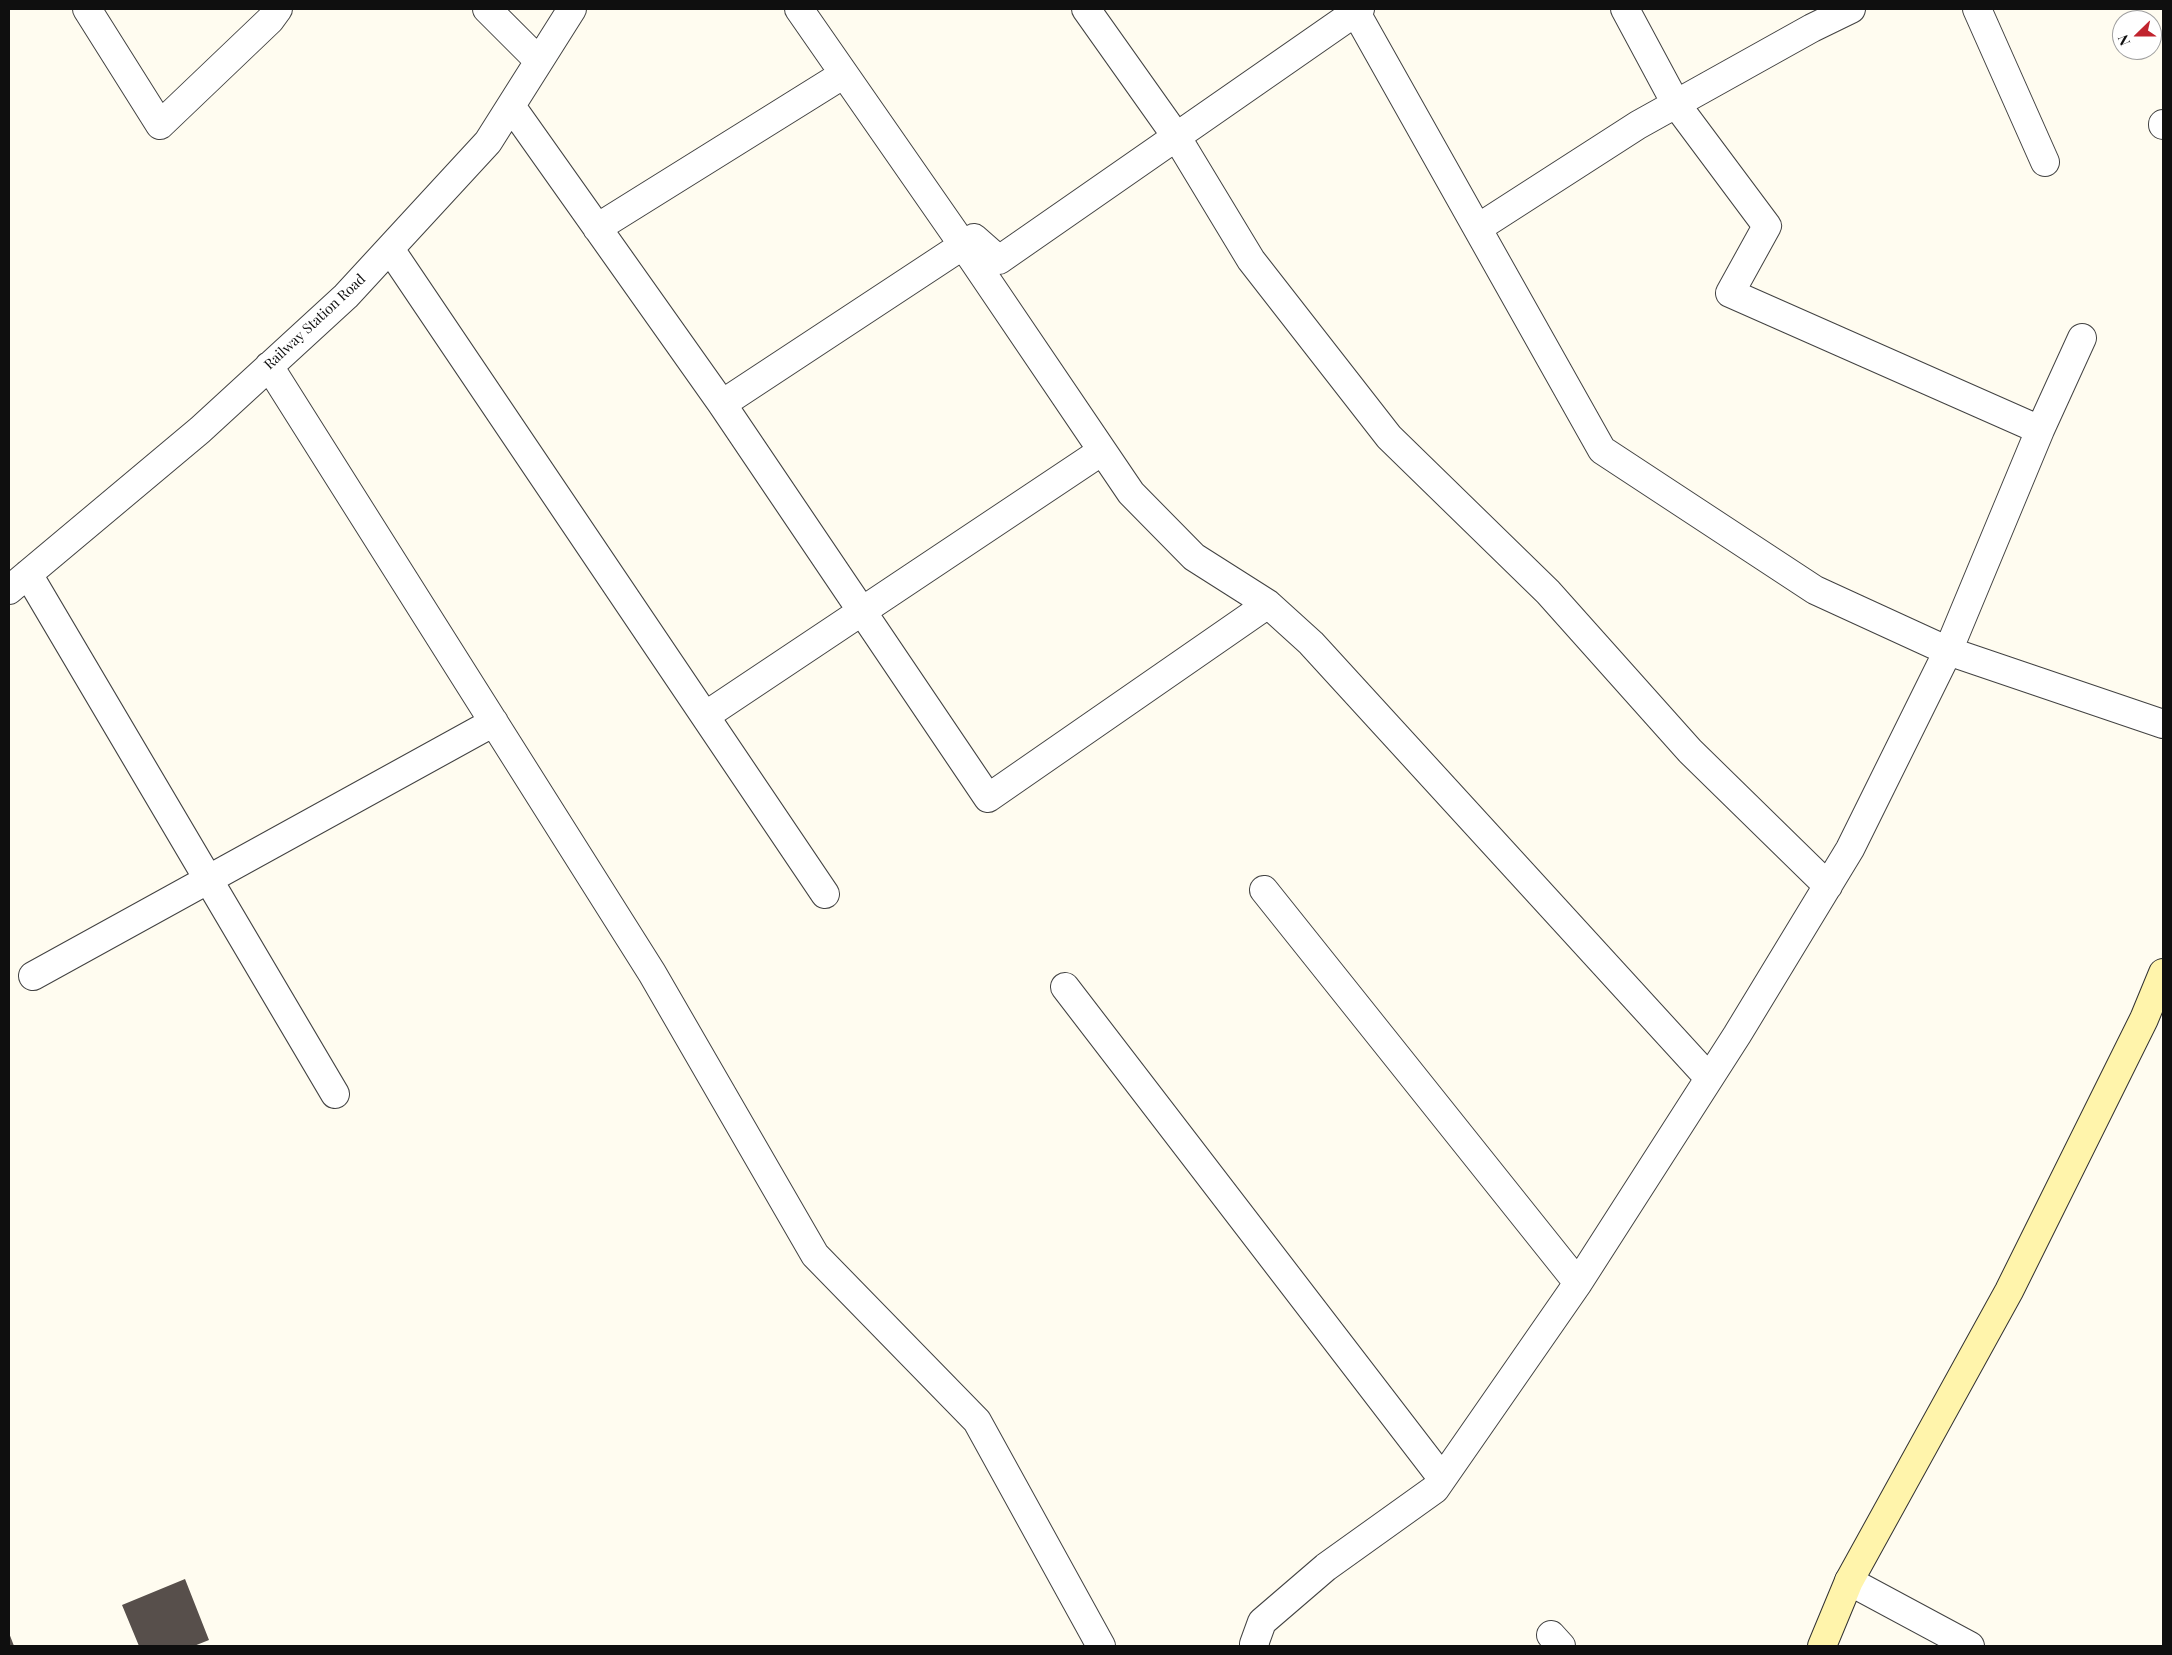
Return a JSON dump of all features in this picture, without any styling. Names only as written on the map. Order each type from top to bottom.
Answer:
[{"type":"main road","points":[[1822,1646],[1849,1581],[2008,1291],[2144,1019],[2163,973]]},
{"type":"street","points":[[87,9],[160,125],[270,20],[278,9]]},
{"type":"street","points":[[487,9],[539,61]]},
{"type":"street","name":"Railway Station Road","points":[[18,582],[200,430],[346,296],[488,142],[572,9]]},
{"type":"street","points":[[799,9],[964,245],[1131,493],[1194,557],[1268,604],[1311,643],[1709,1078]]},
{"type":"street","points":[[1086,9],[1176,136],[1250,260],[1389,437],[1548,592],[1690,751],[1828,886]]},
{"type":"street","points":[[1625,9],[1676,104],[1766,226],[1730,293],[2040,430]]},
{"type":"street","points":[[1478,228],[1638,126],[1812,28],[1851,9]]},
{"type":"street","points":[[1977,9],[2045,162]]},
{"type":"street","points":[[722,404],[974,238],[999,260],[1357,10],[1602,450],[1815,590],[1948,651],[2163,724]]},
{"type":"street","points":[[597,228],[844,74]]},
{"type":"street","points":[[511,106],[722,404],[988,798],[1268,604]]},
{"type":"street","points":[[390,249],[825,894]]},
{"type":"street","points":[[1255,1646],[1254,1644],[1262,1622],[1326,1567],[1434,1489],[1578,1282],[1709,1078],[1850,849],[1948,651],[2040,430],[2082,338]]},
{"type":"street","points":[[269,366],[652,973],[815,1255],[977,1421],[1101,1646]]},
{"type":"street","points":[[705,716],[1102,451]]},
{"type":"street","points":[[18,582],[208,879],[335,1094]]},
{"type":"street","points":[[32,976],[494,722]]},
{"type":"street","points":[[1264,890],[1578,1282]]},
{"type":"street","points":[[1064,987],[1442,1478]]},
{"type":"street","points":[[1849,1581],[1970,1646]]},
{"type":"building","points":[[185,1579],[209,1640],[194,1646],[139,1646],[122,1605]]},
{"type":"building","points":[[9,1633],[14,1646],[9,1646]]}]
